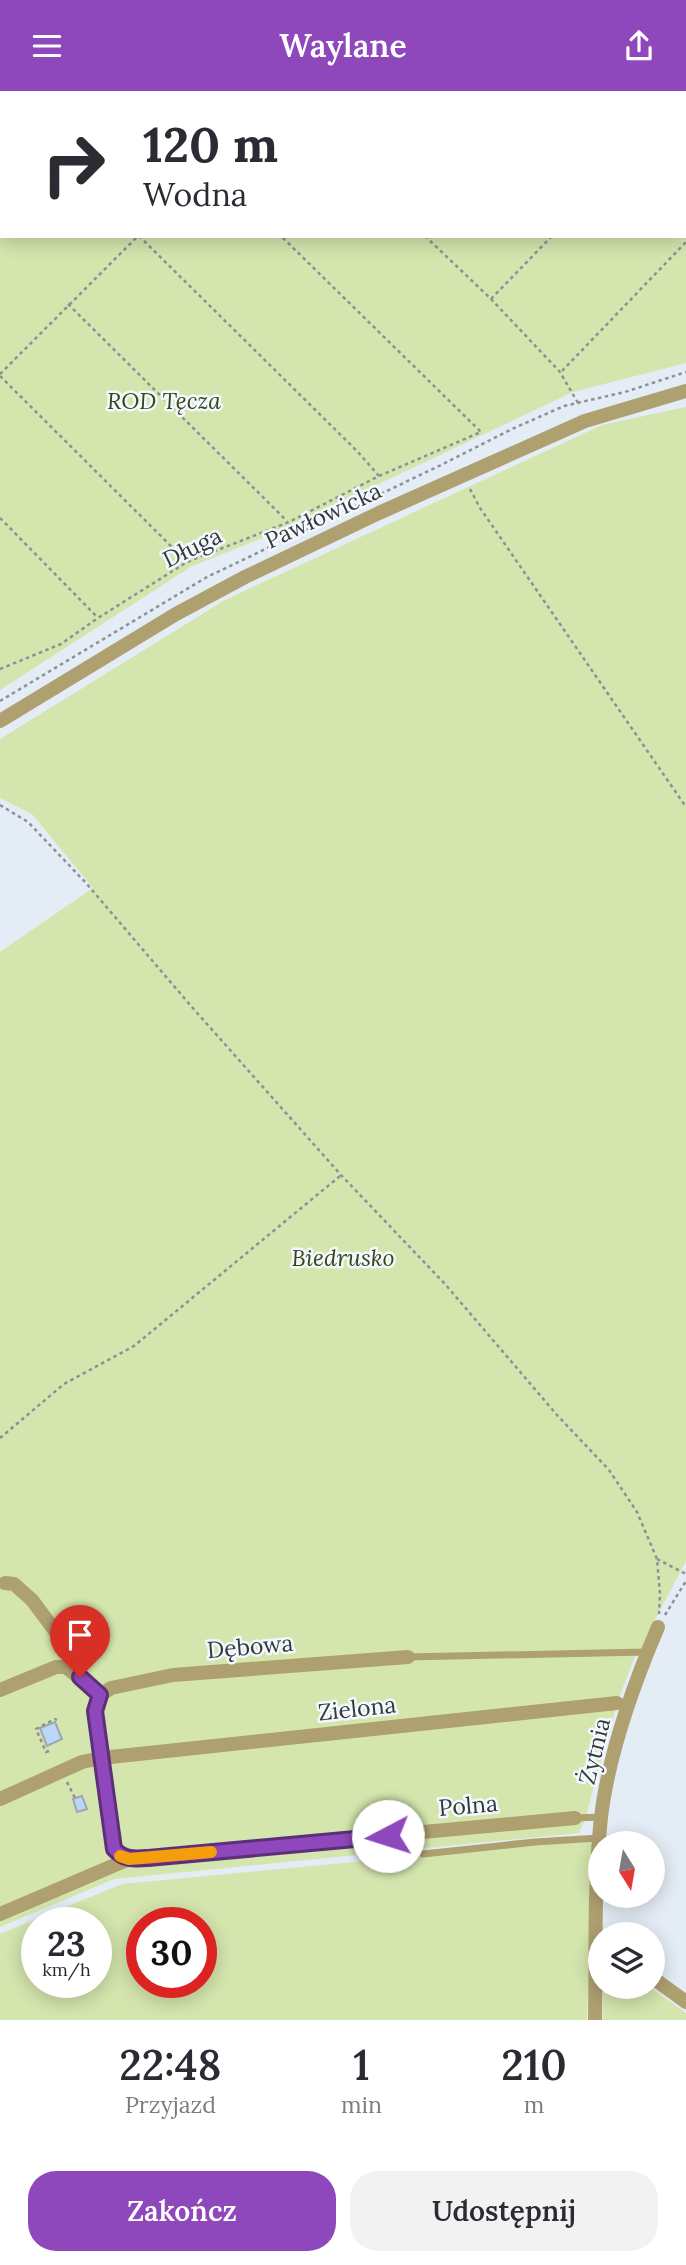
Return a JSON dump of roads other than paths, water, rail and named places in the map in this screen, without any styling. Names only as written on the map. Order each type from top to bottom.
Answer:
[{"type":"street","name":"Pawłowicka","points":[[0,721],[176,614],[234,583],[462,475],[585,421],[686,391]]},
{"type":"street","points":[[2,1579],[14,1584],[32,1600],[70,1651],[71,1660],[66,1667]]},
{"type":"street","name":"Żytnia","points":[[600,1831],[613,1756],[647,1652],[658,1627]]},
{"type":"street","name":"Dębowa","points":[[100,1695],[111,1688],[173,1675],[408,1657]]},
{"type":"street","points":[[0,1690],[56,1667],[66,1667],[100,1695],[95,1711],[114,1849],[120,1856],[129,1859]]},
{"type":"street","name":"Zielona","points":[[0,1799],[82,1762],[100,1759],[617,1703]]},
{"type":"street","name":"Polna","points":[[0,1913],[129,1859],[575,1818]]},
{"type":"street","points":[[665,1987],[686,2002]]},
{"type":"street","name":"Żytnia","points":[[595,2020],[596,1999]]},
{"type":"lane","points":[[408,1657],[647,1652]]},
{"type":"lane","points":[[575,1818],[601,1817]]},
{"type":"lane","points":[[423,1854],[588,1839]]},
{"type":"park label","name":"ROD Tęcza","points":[[164,400]]},
{"type":"park label","name":"Biedrusko","points":[[343,1257]]}]
